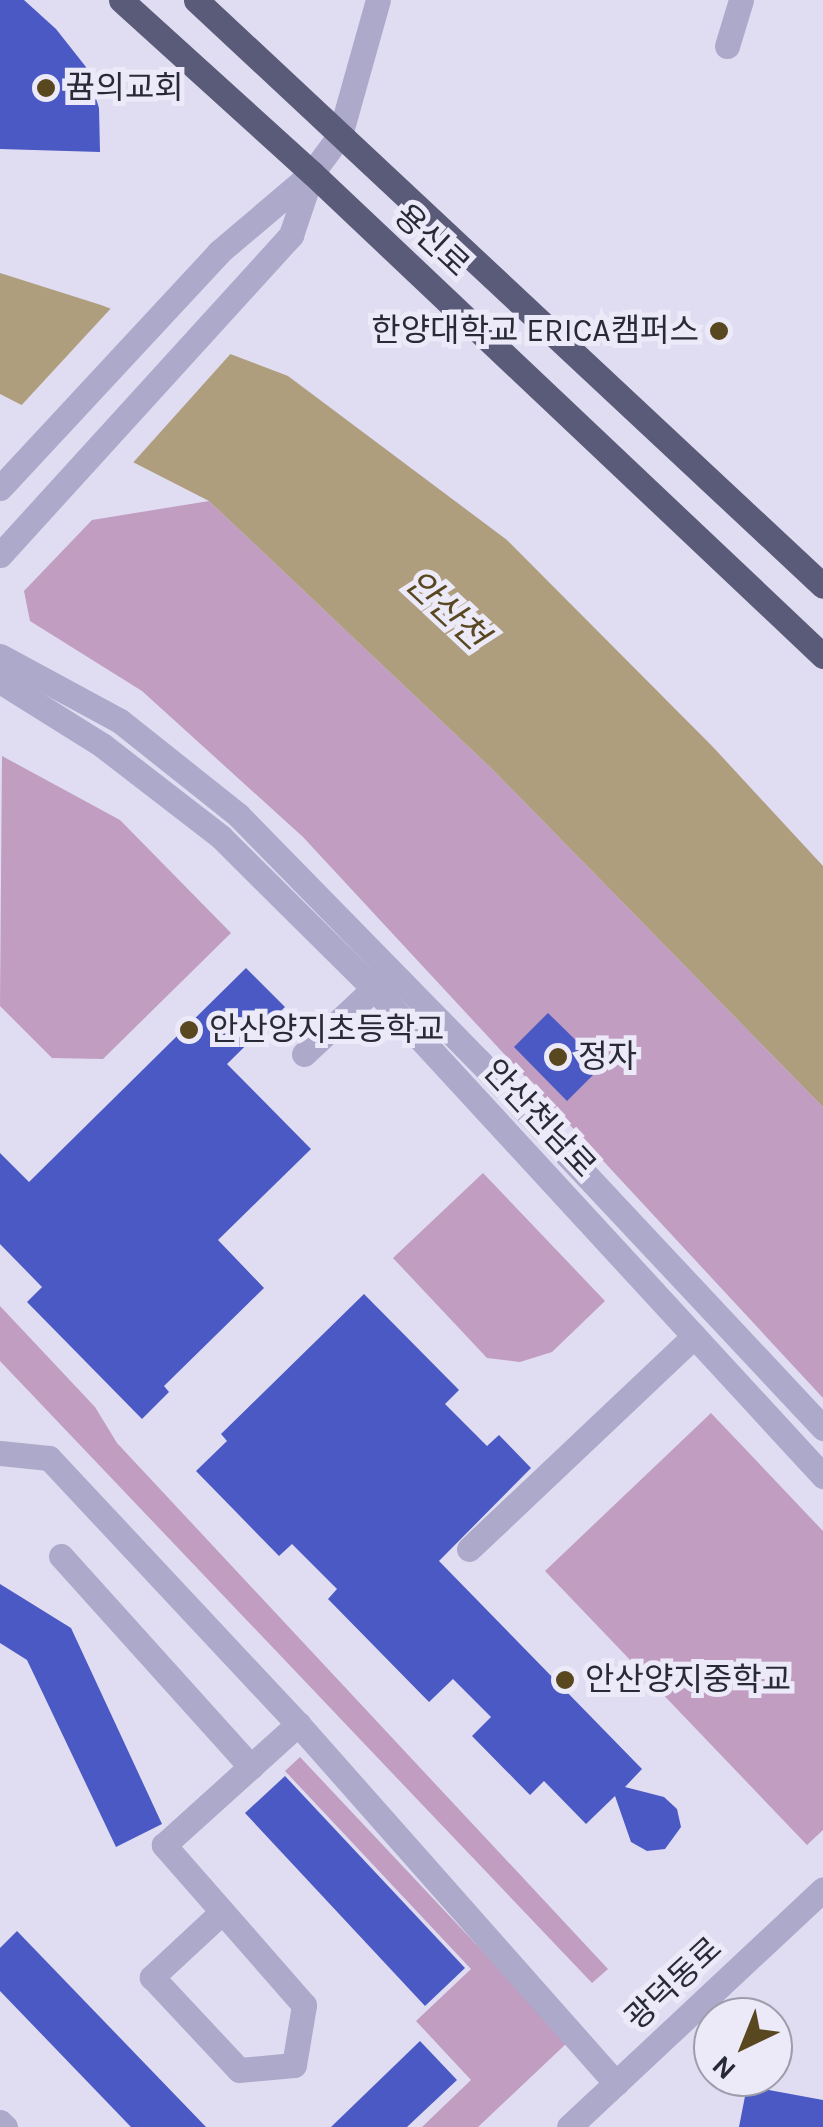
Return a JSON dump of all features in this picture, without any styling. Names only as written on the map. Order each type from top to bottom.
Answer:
[{"type":"main road","name":"용신로","points":[[122,0],[312,173],[823,656]]},
{"type":"main road","name":"용신로","points":[[196,0],[823,586]]},
{"type":"street","points":[[0,488],[219,252],[312,173],[340,135],[378,0]]},
{"type":"street","points":[[727,46],[741,0]]},
{"type":"street","points":[[0,555],[291,234],[312,173]]},
{"type":"street","name":"안산천남로","points":[[0,656],[120,721],[238,815],[694,1336],[823,1476]]},
{"type":"street","name":"안산천남로","points":[[0,681],[102,745],[221,838],[383,980],[823,1428]]},
{"type":"street","points":[[304,1054],[383,980]]},
{"type":"street","points":[[470,1548],[694,1336]]},
{"type":"street","points":[[0,1453],[49,1458],[298,1724],[616,2084]]},
{"type":"street","points":[[61,1556],[251,1767]]},
{"type":"street","points":[[222,1912],[152,1977],[238,2070],[294,2064],[304,2005],[164,1846],[298,1724]]},
{"type":"street","name":"광덕동로","points":[[570,2127],[822,1891]]},
{"type":"shaded area","points":[[209,501],[492,769],[823,1107],[823,1398],[303,837],[142,691],[30,621],[24,591],[92,520]]},
{"type":"shaded area","points":[[2,756],[120,820],[231,933],[103,1059],[52,1058],[0,1006]]},
{"type":"shaded area","points":[[483,1173],[605,1301],[552,1352],[520,1362],[487,1358],[393,1258]]},
{"type":"shaded area","points":[[0,1306],[95,1407],[117,1443],[608,1969],[592,1983],[0,1361]]},
{"type":"shaded area","points":[[711,1413],[823,1531],[823,1830],[807,1845],[545,1571]]},
{"type":"shaded area","points":[[300,1757],[568,2042],[478,2127],[422,2127],[471,2080],[416,2021],[471,1969],[285,1771]]},
{"type":"water","name":"안산천","points":[[0,273],[101,305],[288,376],[507,540],[713,747],[823,866],[823,1107],[492,769],[209,501],[0,394]]},
{"type":"pier","points":[[114,305],[234,350],[130,466],[18,409]]},
{"type":"building","name":"뀸의교회","points":[[0,0],[24,0],[56,29],[86,67],[99,108],[100,152],[0,149]]},
{"type":"building","name":"안산양지초등학교","points":[[246,968],[285,1007],[227,1064],[311,1149],[218,1240],[264,1288],[164,1386],[169,1392],[142,1419],[27,1302],[42,1287],[0,1244],[0,1153],[29,1182]]},
{"type":"building","name":"정자","points":[[548,1013],[602,1066],[567,1101],[514,1047]]},
{"type":"building","name":"안산양지중학교","points":[[364,1294],[459,1390],[445,1404],[487,1446],[499,1435],[531,1468],[439,1561],[642,1769],[625,1787],[664,1797],[677,1809],[681,1827],[665,1849],[647,1851],[631,1842],[615,1796],[586,1824],[544,1781],[530,1795],[472,1736],[491,1717],[453,1679],[429,1702],[328,1599],[337,1589],[292,1544],[279,1556],[196,1471],[227,1441],[221,1434]]},
{"type":"building","points":[[0,1584],[71,1628],[162,1824],[116,1847],[27,1660],[0,1643]]},
{"type":"building","points":[[285,1776],[465,1968],[425,2006],[245,1813]]},
{"type":"building","points":[[17,1931],[206,2127],[131,2127],[0,1991],[0,1948]]},
{"type":"building","points":[[420,2041],[457,2080],[407,2127],[331,2127]]},
{"type":"building","points":[[793,2094],[823,2100],[823,2127],[739,2127],[745,2097]]},
{"type":"place","name":"뀸의교회","points":[[46,88]]},
{"type":"place","name":"한양대학교 ERICA캠퍼스","points":[[719,331]]},
{"type":"place","name":"안산양지초등학교","points":[[189,1030]]},
{"type":"place","name":"정자","points":[[558,1057]]},
{"type":"place","name":"안산양지중학교","points":[[565,1680]]}]
